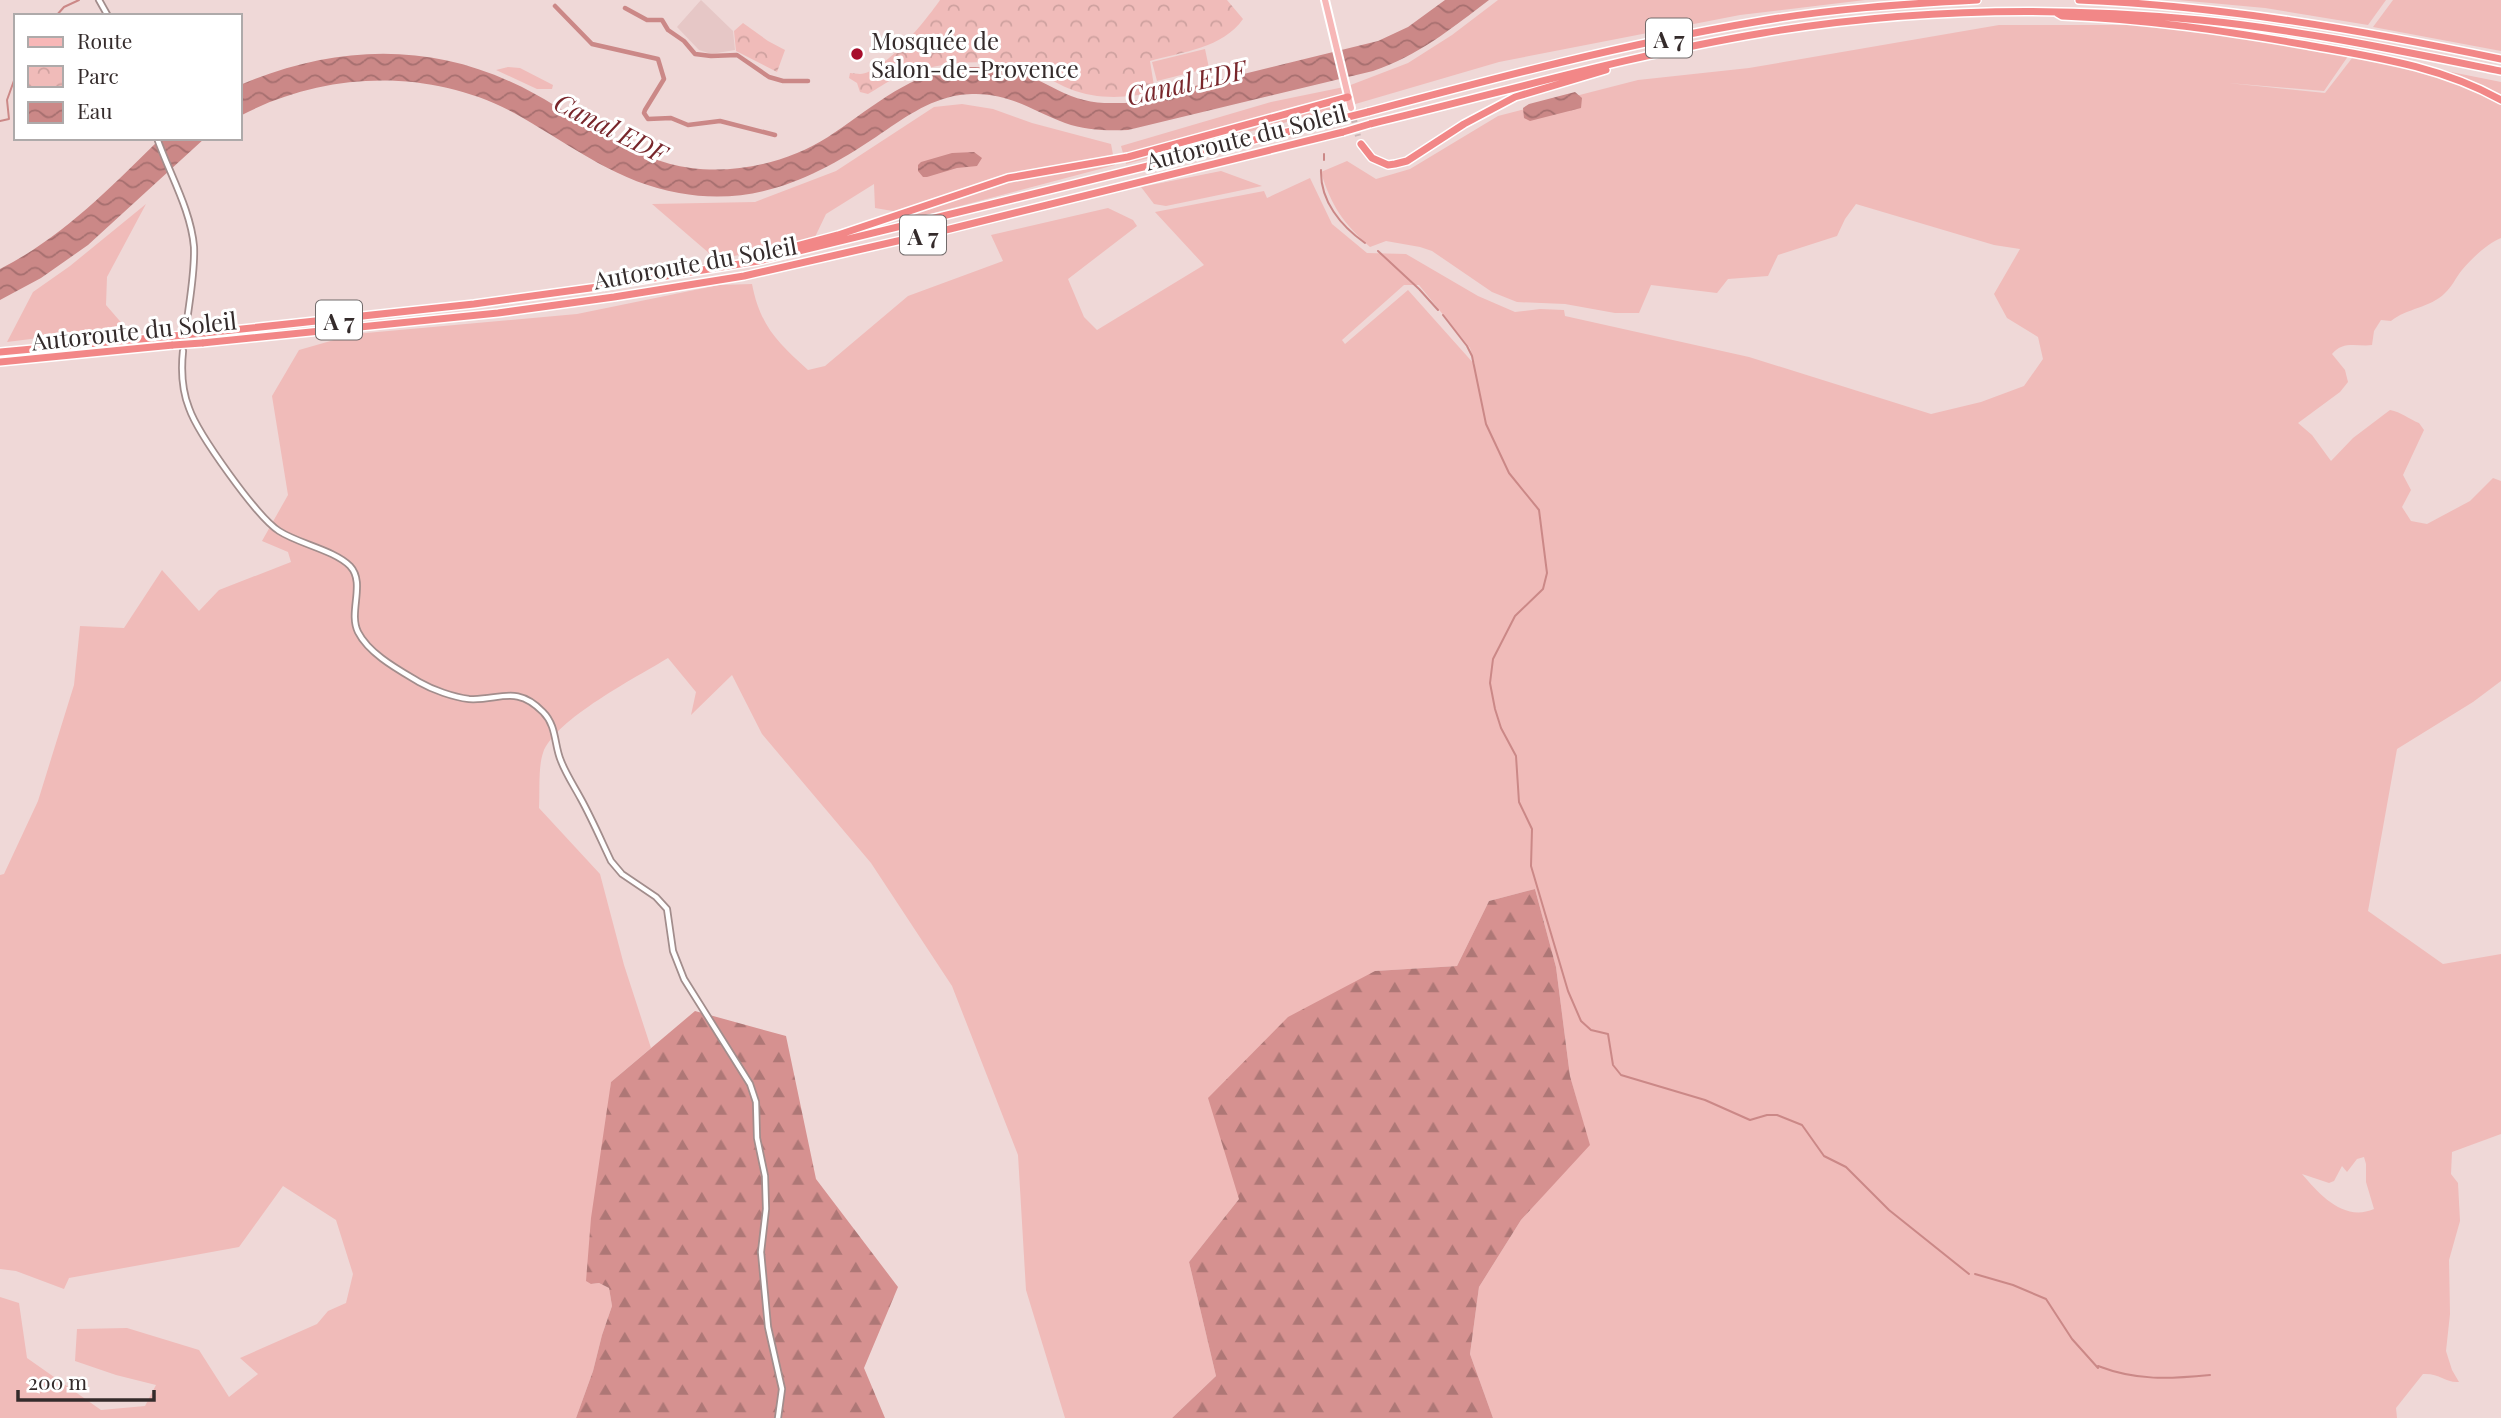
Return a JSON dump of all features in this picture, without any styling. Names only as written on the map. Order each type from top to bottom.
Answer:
[{"type":"highway","name":"Autoroute du Soleil","points":[[0,352],[500,301],[758,261],[1615,49],[1832,10],[1977,0]]},
{"type":"highway","points":[[2080,0],[2188,7],[2291,20],[2396,37],[2501,59]]},
{"type":"highway","name":"Autoroute du Soleil","points":[[0,362],[498,313],[677,288],[798,264],[1343,132],[1625,60],[1765,33],[1838,23],[1909,16],[2054,12],[2135,14],[2276,30],[2501,71]]},
{"type":"highway","points":[[2054,12],[2062,16],[2205,28],[2394,60],[2448,76],[2501,100]]},
{"type":"highway","points":[[1359,140],[1372,158],[1395,164],[1515,97],[1617,67],[1625,60]]},
{"type":"highway","points":[[758,261],[763,255],[826,239],[1008,178],[1128,157],[1347,93]]},
{"type":"main road","points":[[1325,0],[1351,108]]},
{"type":"street","points":[[157,140],[187,217],[194,249],[186,329]]},
{"type":"street","points":[[183,351],[184,391],[190,412],[200,431],[266,521],[288,537],[340,559],[352,569],[357,582],[355,624],[369,648],[431,688],[466,699],[509,695],[541,709],[550,720],[561,762],[611,861],[622,874],[656,897],[667,909],[674,951],[684,979],[750,1084],[756,1102],[757,1138],[766,1186],[761,1252],[768,1327],[781,1379],[779,1418]]},
{"type":"shaded area","points":[[701,0],[733,31],[735,50],[711,54],[699,50],[677,27]]},
{"type":"green space","points":[[940,0],[1227,0],[1243,19],[1225,37],[1213,43],[1150,61],[1155,92],[1145,94],[1112,97],[1080,93],[1022,67],[974,62],[927,68],[896,78],[868,94],[860,92],[857,83],[849,78],[850,73],[860,74],[881,65],[904,44]]},
{"type":"green space","points":[[1498,0],[1865,0],[1740,15],[1499,62],[1352,105],[1348,86],[1408,63],[1452,35]]},
{"type":"green space","points":[[2178,0],[2386,0],[2368,25],[2265,8]]},
{"type":"green space","points":[[2393,0],[2501,0],[2501,51],[2373,27]]},
{"type":"green space","points":[[743,23],[785,50],[777,72],[736,51],[734,31]]},
{"type":"green space","points":[[1999,25],[2168,25],[2353,49],[2324,91],[2228,83],[2325,93],[2356,53],[2501,82],[2501,238],[2475,256],[2439,298],[2391,321],[2381,320],[2374,331],[2372,345],[2346,346],[2336,350],[2332,354],[2345,370],[2348,382],[2340,392],[2298,423],[2312,435],[2331,461],[2353,438],[2390,410],[2419,423],[2424,430],[2403,475],[2411,490],[2402,507],[2411,521],[2427,524],[2470,501],[2493,478],[2501,481],[2501,681],[2473,702],[2397,749],[2368,911],[2443,964],[2501,954],[2501,1134],[2452,1152],[2451,1174],[2458,1183],[2460,1221],[2449,1260],[2450,1314],[2446,1351],[2459,1382],[2423,1374],[2396,1408],[2397,1418],[1493,1418],[1470,1354],[1479,1287],[1521,1220],[1589,1144],[1570,1076],[1556,967],[1535,889],[1489,901],[1457,966],[1375,971],[1239,1199],[1189,1262],[1216,1376],[1172,1418],[1065,1418],[1026,1290],[1018,1155],[952,986],[871,863],[762,734],[732,675],[691,715],[696,692],[668,658],[618,687],[563,726],[543,753],[540,765],[539,808],[600,874],[624,965],[651,1048],[611,1082],[591,1284],[599,1283],[609,1288],[612,1306],[576,1418],[0,1418],[0,1297],[19,1303],[27,1358],[101,1410],[145,1406],[156,1385],[75,1361],[77,1329],[127,1328],[199,1350],[229,1397],[258,1374],[240,1358],[317,1324],[328,1311],[346,1303],[353,1274],[336,1220],[283,1186],[239,1247],[69,1278],[64,1289],[16,1271],[0,1269],[0,875],[4,874],[38,801],[74,685],[80,626],[124,628],[162,570],[199,611],[219,590],[291,562],[288,552],[262,541],[288,495],[272,396],[299,350],[355,334],[577,314],[719,285],[752,284],[765,323],[808,370],[825,366],[908,296],[1003,261],[991,235],[1108,208],[1133,220],[1137,226],[1068,279],[1084,317],[1097,330],[1204,265],[1155,212],[1264,191],[1267,198],[1310,178],[1332,224],[1367,253],[1406,254],[1478,296],[1515,312],[1564,310],[1565,316],[1749,357],[1931,414],[1981,402],[2024,386],[2043,359],[2038,337],[2007,318],[1994,294],[2020,249],[1994,245],[1856,204],[1837,236],[1778,255],[1768,276],[1728,279],[1717,293],[1651,285],[1639,313],[1615,313],[1565,304],[1517,302],[1492,292],[1432,251],[1386,241],[1370,247],[1340,214],[1329,195],[1321,172],[1347,161],[1376,179],[1410,169],[1498,116],[1638,80],[1749,68]],"holes":[[[1404,285],[1419,285],[1470,348],[1475,365],[1408,290],[1345,344],[1342,340]],[[2364,1157],[2366,1182],[2374,1209],[2363,1212],[2343,1209],[2325,1198],[2302,1174],[2329,1183],[2334,1181],[2342,1166],[2347,1172],[2357,1159]]]},
{"type":"green space","points":[[1205,49],[1209,68],[1157,81],[1152,62]]},
{"type":"green space","points":[[520,68],[553,85],[552,89],[537,89],[496,70]]},
{"type":"green space","points":[[1344,87],[1348,106],[1126,164],[1121,146],[1271,102]]},
{"type":"green space","points":[[962,104],[993,109],[1032,123],[1111,144],[1115,165],[922,216],[875,208],[874,184],[826,214],[815,237],[717,260],[652,204],[755,202],[836,171],[934,107]]},
{"type":"green space","points":[[1221,171],[1262,186],[1166,206],[1154,204],[1141,187]]},
{"type":"green space","points":[[146,204],[107,277],[106,305],[125,327],[7,342],[33,292],[70,266]]},
{"type":"green space","points":[[1535,889],[1556,967],[1570,1076],[1590,1145],[1521,1220],[1479,1287],[1470,1354],[1493,1418],[1172,1418],[1216,1376],[1189,1262],[1239,1199],[1208,1098],[1288,1017],[1375,971],[1457,966],[1489,901]]},
{"type":"green space","points":[[695,1011],[786,1036],[816,1179],[898,1287],[864,1368],[885,1418],[576,1418],[612,1306],[609,1288],[586,1281],[591,1218],[611,1082]]},
{"type":"water","name":"Canal EDF","points":[[1445,0],[1489,0],[1420,49],[1373,71],[1128,130],[1080,127],[990,95],[960,95],[948,98],[916,111],[853,152],[807,176],[783,186],[733,196],[679,193],[637,181],[598,163],[489,101],[418,83],[345,83],[309,90],[242,115],[242,84],[277,71],[352,55],[426,57],[462,64],[499,77],[649,157],[691,168],[727,169],[762,164],[813,146],[902,87],[918,79],[952,69],[984,67],[1005,70],[1035,79],[1077,98],[1099,103],[1126,103],[1378,41],[1408,27]]},
{"type":"water","points":[[1575,92],[1582,98],[1581,108],[1530,121],[1524,118],[1523,108],[1529,104]]},
{"type":"water","points":[[159,140],[203,140],[88,245],[41,278],[0,300],[0,269],[45,242],[105,193]]},
{"type":"water","points":[[974,152],[982,158],[977,166],[957,168],[927,177],[923,177],[918,171],[921,162],[952,153]]},
{"type":"waterway","points":[[58,14],[64,7],[79,0]]},
{"type":"waterway","points":[[555,6],[592,44],[658,59],[664,79],[645,110],[648,119],[671,118],[688,125],[720,121],[775,135]]},
{"type":"waterway","points":[[625,8],[647,20],[662,20],[668,30],[684,41],[695,54],[737,55],[769,77],[783,81],[808,81]]},
{"type":"waterway","points":[[0,121],[9,119],[7,100],[14,81]]},
{"type":"waterway","points":[[1324,154],[1324,160]]},
{"type":"waterway","points":[[1321,170],[1324,192],[1334,212],[1340,221],[1365,243]]},
{"type":"waterway","points":[[1378,251],[1438,310]]},
{"type":"waterway","points":[[1443,315],[1472,356],[1486,424],[1509,473],[1539,510],[1547,573],[1543,589],[1515,616],[1493,659],[1490,683],[1501,728],[1516,756],[1519,802],[1532,829],[1531,866],[1568,991],[1581,1021],[1591,1030],[1608,1034],[1613,1065],[1621,1075],[1705,1100],[1750,1120],[1777,1115],[1802,1125],[1824,1156],[1846,1167],[1889,1210],[1969,1274]]},
{"type":"waterway","points":[[1975,1274],[2013,1285],[2046,1299],[2072,1339],[2098,1368]]},
{"type":"waterway","points":[[2098,1366],[2153,1378],[2210,1375]]},
{"type":"tunnel","points":[[1351,108],[1358,136]]},
{"type":"place","name":"Mosquée de Salon-de-Provence","points":[[857,54]]}]
